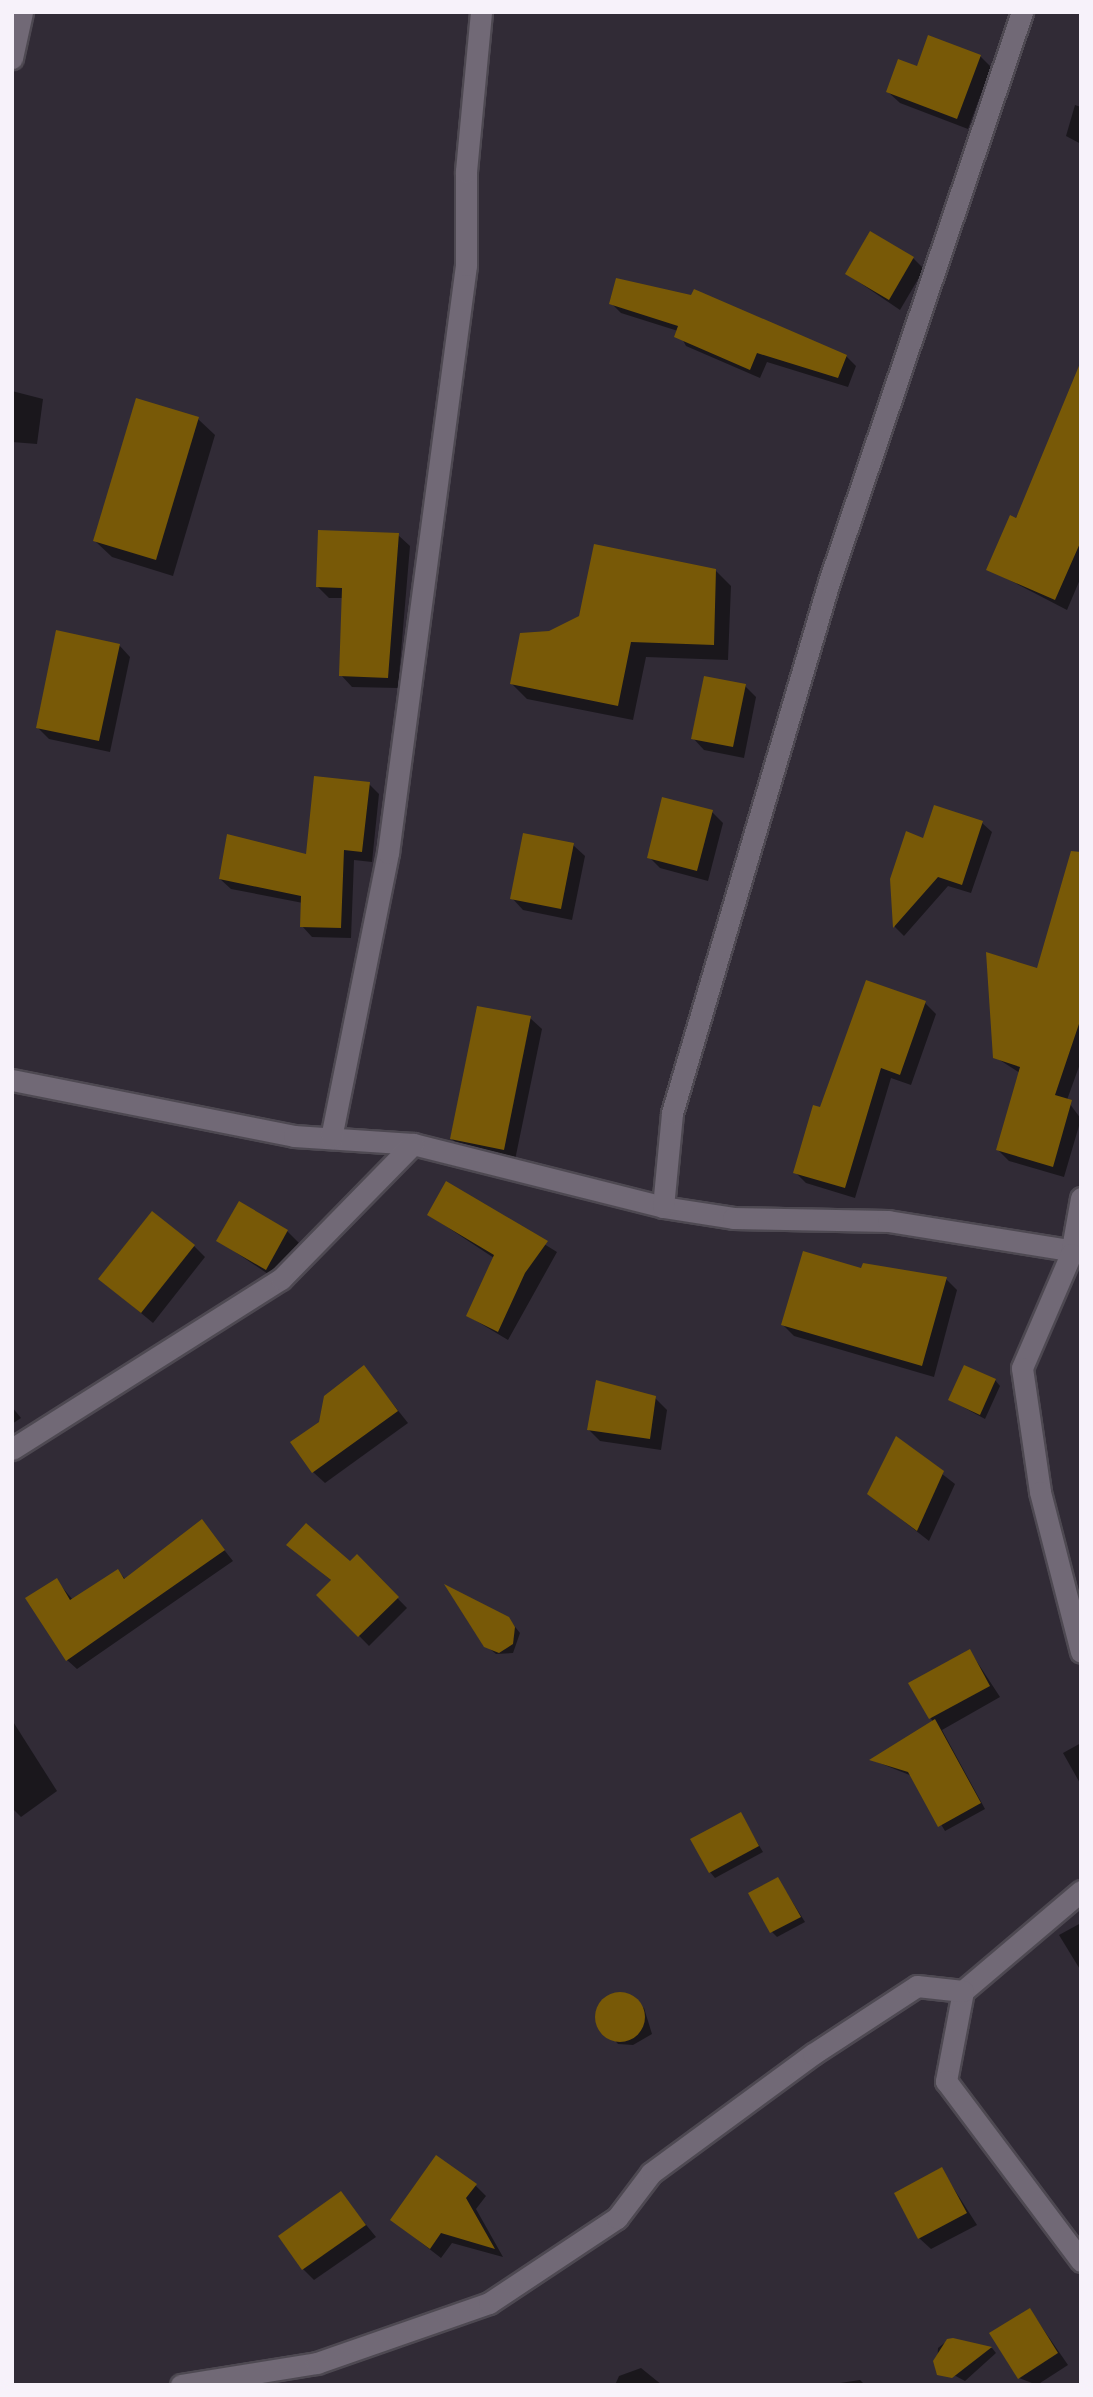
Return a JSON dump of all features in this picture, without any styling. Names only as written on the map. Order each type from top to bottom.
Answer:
[{"type":"street","points":[[12,58],[22,12]]},
{"type":"street","points":[[331,1138],[399,771],[466,265],[466,171],[481,12]]},
{"type":"street","points":[[663,1207],[672,1113],[829,582],[1022,12]]},
{"type":"street","points":[[12,1080],[331,1138],[414,1144],[663,1207],[733,1218],[888,1221],[1076,1253]]},
{"type":"street","points":[[12,1449],[281,1279],[414,1144]]},
{"type":"street","points":[[1081,1198],[1076,1253],[1022,1368],[1040,1492],[1081,1652]]},
{"type":"street","points":[[1081,1891],[963,1991],[947,2081],[1081,2261]]},
{"type":"street","points":[[181,2385],[317,2362],[489,2304],[617,2218],[651,2173],[836,2039],[917,1986],[963,1991]]},
{"type":"building","points":[[928,35],[981,55],[957,119],[886,92],[898,59],[917,66]]},
{"type":"building","points":[[870,231],[914,257],[889,300],[845,274]]},
{"type":"building","points":[[616,278],[691,295],[694,289],[847,355],[838,378],[757,353],[750,370],[674,337],[678,326],[609,304]]},
{"type":"building","points":[[1081,361],[1081,541],[1055,600],[986,570],[1010,515],[1016,518]]},
{"type":"building","points":[[136,398],[199,417],[156,560],[93,541]]},
{"type":"building","points":[[318,530],[399,533],[388,678],[339,676],[342,588],[316,587]]},
{"type":"building","points":[[594,544],[716,569],[714,645],[631,642],[618,706],[510,684],[520,633],[549,631],[579,616]]},
{"type":"building","points":[[56,630],[120,644],[99,741],[36,728]]},
{"type":"building","points":[[704,676],[746,684],[733,747],[691,739]]},
{"type":"building","points":[[314,776],[370,782],[362,852],[344,850],[341,928],[300,927],[301,896],[219,879],[227,834],[306,854]]},
{"type":"building","points":[[662,797],[713,810],[697,871],[647,858]]},
{"type":"building","points":[[934,805],[983,821],[962,885],[938,877],[893,928],[890,879],[906,831],[923,838]]},
{"type":"building","points":[[523,833],[574,843],[561,909],[510,899]]},
{"type":"building","points":[[1071,851],[1081,852],[1081,1018],[1055,1095],[1072,1100],[1053,1167],[996,1150],[1020,1067],[993,1058],[986,952],[1037,968]]},
{"type":"building","points":[[866,980],[926,1001],[900,1075],[881,1068],[845,1188],[793,1173],[813,1105],[820,1107]]},
{"type":"building","points":[[477,1006],[531,1016],[504,1150],[450,1139]]},
{"type":"building","points":[[446,1181],[548,1241],[525,1273],[498,1332],[466,1316],[494,1255],[427,1215]]},
{"type":"building","points":[[239,1201],[288,1230],[266,1270],[216,1241]]},
{"type":"building","points":[[152,1211],[195,1245],[141,1313],[98,1279]]},
{"type":"building","points":[[803,1251],[861,1268],[863,1263],[947,1277],[922,1366],[781,1325]]},
{"type":"building","points":[[364,1365],[398,1411],[312,1473],[290,1442],[319,1422],[324,1396]]},
{"type":"building","points":[[964,1365],[996,1379],[980,1415],[948,1400]]},
{"type":"building","points":[[596,1380],[656,1396],[650,1439],[587,1430]]},
{"type":"building","points":[[896,1436],[944,1471],[917,1531],[867,1494]]},
{"type":"building","points":[[202,1519],[225,1550],[66,1661],[25,1598],[57,1578],[70,1600],[118,1569],[124,1579]]},
{"type":"building","points":[[306,1523],[350,1561],[357,1554],[399,1597],[358,1637],[316,1595],[331,1580],[286,1545]]},
{"type":"building","points":[[444,1584],[509,1617],[515,1627],[513,1644],[499,1653],[484,1647]]},
{"type":"building","points":[[970,1649],[990,1686],[929,1719],[908,1683]]},
{"type":"building","points":[[935,1719],[981,1803],[938,1827],[908,1772],[869,1760]]},
{"type":"building","points":[[741,1812],[759,1846],[709,1873],[690,1839]]},
{"type":"building","points":[[778,1877],[801,1917],[770,1933],[748,1893]]},
{"type":"building","points":[[620,1992],[638,1999],[645,2017],[638,2035],[620,2042],[602,2035],[595,2017],[602,1999]]},
{"type":"building","points":[[436,2155],[477,2184],[466,2198],[495,2249],[441,2233],[430,2249],[390,2220]]},
{"type":"building","points":[[942,2167],[967,2213],[918,2239],[894,2193]]},
{"type":"building","points":[[341,2191],[366,2225],[302,2270],[278,2236]]},
{"type":"building","points":[[1030,2308],[1058,2353],[1018,2379],[989,2333]]},
{"type":"building","points":[[947,2339],[992,2347],[952,2378],[937,2375],[933,2361]]}]
